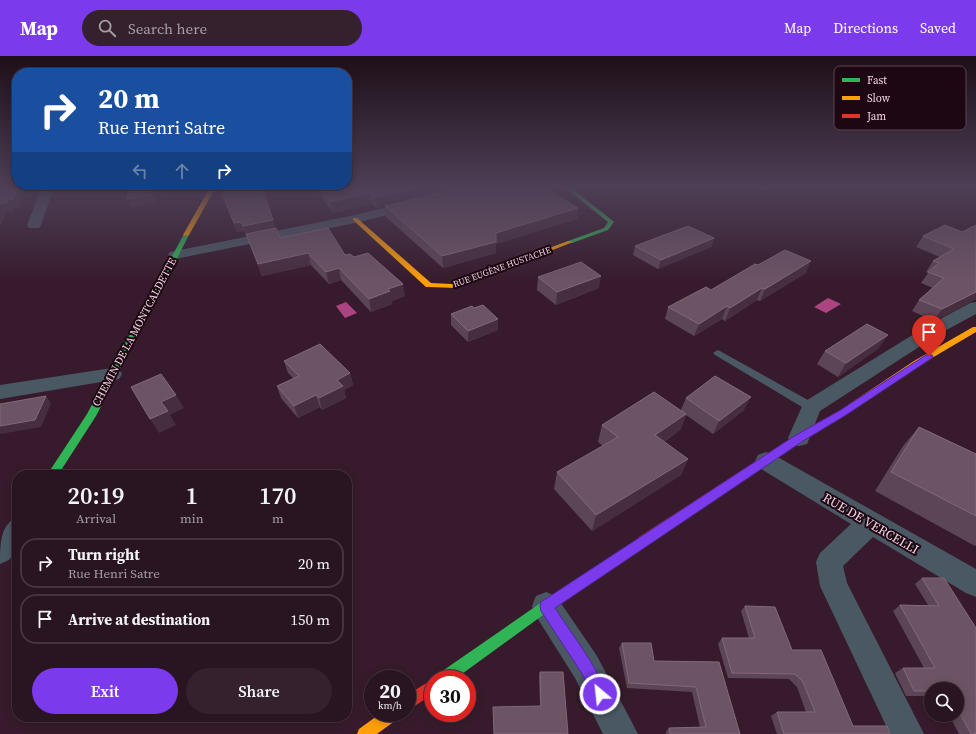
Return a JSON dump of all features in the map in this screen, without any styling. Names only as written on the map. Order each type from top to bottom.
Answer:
[{"type":"street","points":[[34,226],[37,219]]},
{"type":"street","name":"CHEMIN DE LA MONTCALDETTE","points":[[55,470],[91,416],[195,219]]},
{"type":"street","points":[[175,255],[355,219]]},
{"type":"street","name":"RUE EUGÈNE HUSTACHE","points":[[355,219],[429,285],[453,286],[606,229],[611,222],[607,219]]},
{"type":"street","points":[[799,438],[811,407],[933,330],[976,307]]},
{"type":"street","points":[[456,670],[546,606],[799,438],[842,413],[917,363],[976,329]]},
{"type":"street","points":[[0,392],[112,374]]},
{"type":"street","name":"RUE DE VERCELLI","points":[[766,461],[976,584]]},
{"type":"street","points":[[871,523],[855,536],[829,562],[834,586],[907,734]]},
{"type":"street","points":[[0,552],[12,535]]},
{"type":"street","points":[[546,606],[586,667],[621,734]]},
{"type":"street","points":[[364,734],[381,722]]},
{"type":"lane","points":[[718,353],[811,407]]},
{"type":"shaded area","points":[[828,298],[841,304],[826,313],[814,307]]},
{"type":"shaded area","points":[[346,302],[357,313],[345,318],[336,306]]},
{"type":"building","points":[[232,219],[273,219],[273,220],[243,226],[241,222],[234,223]]},
{"type":"building","points":[[399,219],[543,219],[496,233],[496,242],[442,256]]},
{"type":"building","points":[[945,225],[962,232],[976,225],[976,292],[942,309],[919,300],[944,278],[928,272],[939,263],[933,261],[954,249],[923,236]]},
{"type":"building","points":[[688,226],[714,238],[661,260],[635,246]]},
{"type":"building","points":[[276,228],[280,238],[328,228],[345,255],[350,254],[354,257],[368,253],[403,284],[388,289],[390,291],[369,299],[339,268],[326,272],[308,253],[258,264],[246,234]]},
{"type":"building","points":[[785,250],[811,261],[765,289],[762,288],[730,308],[727,306],[699,324],[668,307],[706,287],[711,290],[755,264],[758,265]]},
{"type":"building","points":[[581,262],[601,276],[557,292],[538,277]]},
{"type":"building","points":[[483,305],[498,319],[468,331],[451,314],[472,306],[474,308]]},
{"type":"building","points":[[867,324],[888,335],[846,363],[825,351]]},
{"type":"building","points":[[320,344],[350,373],[337,380],[343,386],[319,398],[316,395],[294,406],[277,386],[299,376],[284,361]]},
{"type":"building","points":[[161,374],[176,395],[161,402],[168,411],[150,419],[131,387]]},
{"type":"building","points":[[715,376],[751,397],[719,421],[686,398]]},
{"type":"building","points":[[654,392],[686,414],[655,435],[688,459],[596,515],[557,472],[618,437],[602,425]]},
{"type":"building","points":[[46,396],[35,420],[0,426],[0,404]]},
{"type":"building","points":[[919,427],[976,454],[976,516],[891,472]]},
{"type":"building","points":[[922,578],[944,578],[976,628],[976,734],[971,734],[964,721],[964,682],[924,682],[924,691],[914,691],[903,668],[935,668],[900,605],[939,606]]},
{"type":"building","points":[[745,606],[775,607],[792,650],[821,650],[853,726],[887,726],[890,734],[784,734],[777,712],[815,712],[803,682],[795,674],[732,673],[722,638],[755,638]]},
{"type":"building","points":[[622,643],[651,643],[654,661],[719,662],[740,734],[670,734],[669,728],[706,727],[696,687],[629,683]]},
{"type":"building","points":[[540,672],[563,672],[568,734],[494,734],[493,707],[541,706]]},
{"type":"traffic: fast","points":[[570,242],[606,229],[611,222],[607,219]]},
{"type":"traffic: fast","points":[[55,470],[91,416],[186,235]]},
{"type":"traffic: fast","points":[[456,670],[546,606],[643,541]]},
{"type":"traffic: slow","points":[[186,235],[195,219]]},
{"type":"traffic: slow","points":[[355,219],[429,285],[453,286],[570,242]]},
{"type":"traffic: slow","points":[[851,407],[917,363],[976,329]]},
{"type":"traffic: slow","points":[[364,734],[381,722]]},
{"type":"traffic: jam","points":[[643,541],[799,438],[851,407]]},
{"type":"traffic: jam","points":[[416,698],[424,692]]},
{"type":"route","points":[[600,694],[586,667],[546,606],[799,438],[842,413],[929,356]]}]
